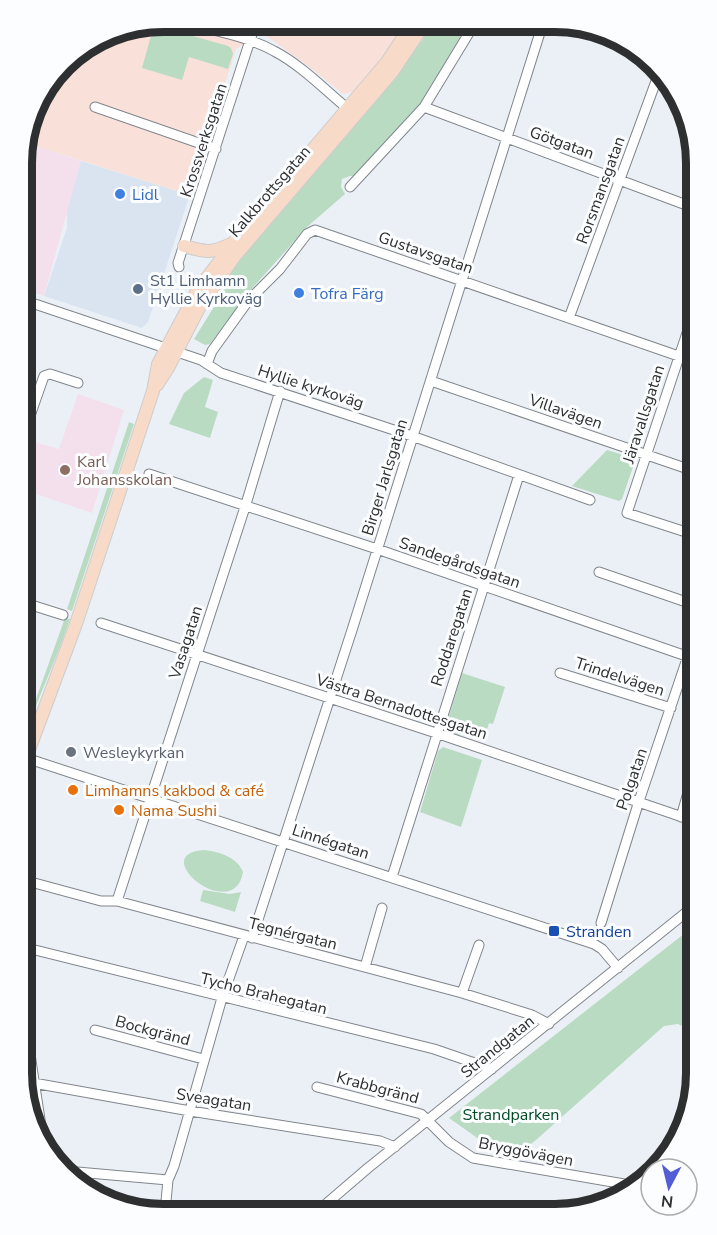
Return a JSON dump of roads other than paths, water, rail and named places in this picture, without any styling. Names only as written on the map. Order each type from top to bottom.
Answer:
[{"type":"main road","name":"Kalkbrottsgatan","points":[[32,742],[76,624],[153,391],[168,368],[170,351],[197,291],[234,242],[387,62],[406,32]]},
{"type":"main road","name":"Kalkbrottsgatan","points":[[170,351],[255,230],[381,86],[420,32]]},
{"type":"main road","points":[[184,246],[214,252],[234,242]]},
{"type":"street","points":[[217,32],[275,51],[347,108]]},
{"type":"street","name":"Krossverksgatan","points":[[179,267],[253,32]]},
{"type":"street","name":"Birger Jarlsgatan","points":[[166,1204],[168,1180],[222,998],[248,937],[283,841],[540,32]]},
{"type":"street","points":[[350,187],[424,107],[469,33]]},
{"type":"street","name":"Rorsmansgatan","points":[[569,318],[656,81]]},
{"type":"street","name":"Götgatan","points":[[424,107],[686,205]]},
{"type":"street","points":[[95,108],[216,149]]},
{"type":"street","name":"Gustavsgatan","points":[[207,364],[212,351],[248,301],[280,269],[307,234],[315,230],[686,359]]},
{"type":"street","name":"Hyllie kyrkoväg","points":[[32,303],[590,500]]},
{"type":"street","name":"Järavallsgatan","points":[[686,335],[627,513],[686,532]]},
{"type":"street","points":[[32,410],[44,376],[50,374],[78,383]]},
{"type":"street","name":"Villavägen","points":[[431,381],[686,468]]},
{"type":"street","name":"Vasagatan","points":[[117,901],[246,504],[280,391]]},
{"type":"street","name":"Sandegårdsgatan","points":[[149,474],[246,504],[685,655]]},
{"type":"street","name":"Roddaregatan","points":[[392,877],[519,475]]},
{"type":"street","points":[[599,572],[686,602]]},
{"type":"street","points":[[32,605],[63,615]]},
{"type":"street","name":"Västra Bernadottesgatan","points":[[101,623],[436,733],[685,818]]},
{"type":"street","name":"Polgatan","points":[[601,923],[639,801],[685,669]]},
{"type":"street","name":"Trindelvägen","points":[[560,673],[671,708]]},
{"type":"street","name":"Linnégatan","points":[[32,760],[594,944],[602,949],[618,968]]},
{"type":"street","points":[[681,817],[685,802]]},
{"type":"street","name":"Tegnérgatan","points":[[32,882],[101,901],[117,901],[462,993],[532,1015],[549,1024]]},
{"type":"street","points":[[365,967],[382,908]]},
{"type":"street","name":"Strandgatan","points":[[331,1204],[395,1147],[685,913]]},
{"type":"street","points":[[462,993],[479,945]]},
{"type":"street","name":"Tycho Brahegatan","points":[[32,949],[434,1049],[492,1069]]},
{"type":"street","name":"Bockgränd","points":[[95,1030],[203,1059]]},
{"type":"street","name":"Sveagatan","points":[[32,1082],[380,1142],[395,1147]]},
{"type":"street","name":"Krabbgränd","points":[[317,1087],[421,1114],[429,1121]]},
{"type":"street","points":[[34,1094],[37,1110]]},
{"type":"street","name":"Bryggövägen","points":[[429,1121],[449,1142],[473,1158],[623,1184]]},
{"type":"street","points":[[78,1172],[168,1180]]},
{"type":"place","name":"Lidl","points":[[120,194]]},
{"type":"place","name":"St1 Limhamn Hyllie Kyrkoväg","points":[[138,289]]},
{"type":"place","name":"Tofra Färg","points":[[299,293]]},
{"type":"place","name":"Karl Johansskolan","points":[[65,470]]},
{"type":"place","name":"Wesleykyrkan","points":[[71,752]]},
{"type":"place","name":"Limhamns kakbod & café","points":[[73,790]]},
{"type":"place","name":"Nama Sushi","points":[[119,810]]},
{"type":"place","name":"Stranden","points":[[554,931]]},
{"type":"park label","name":"Strandparken","points":[[511,1114]]}]
